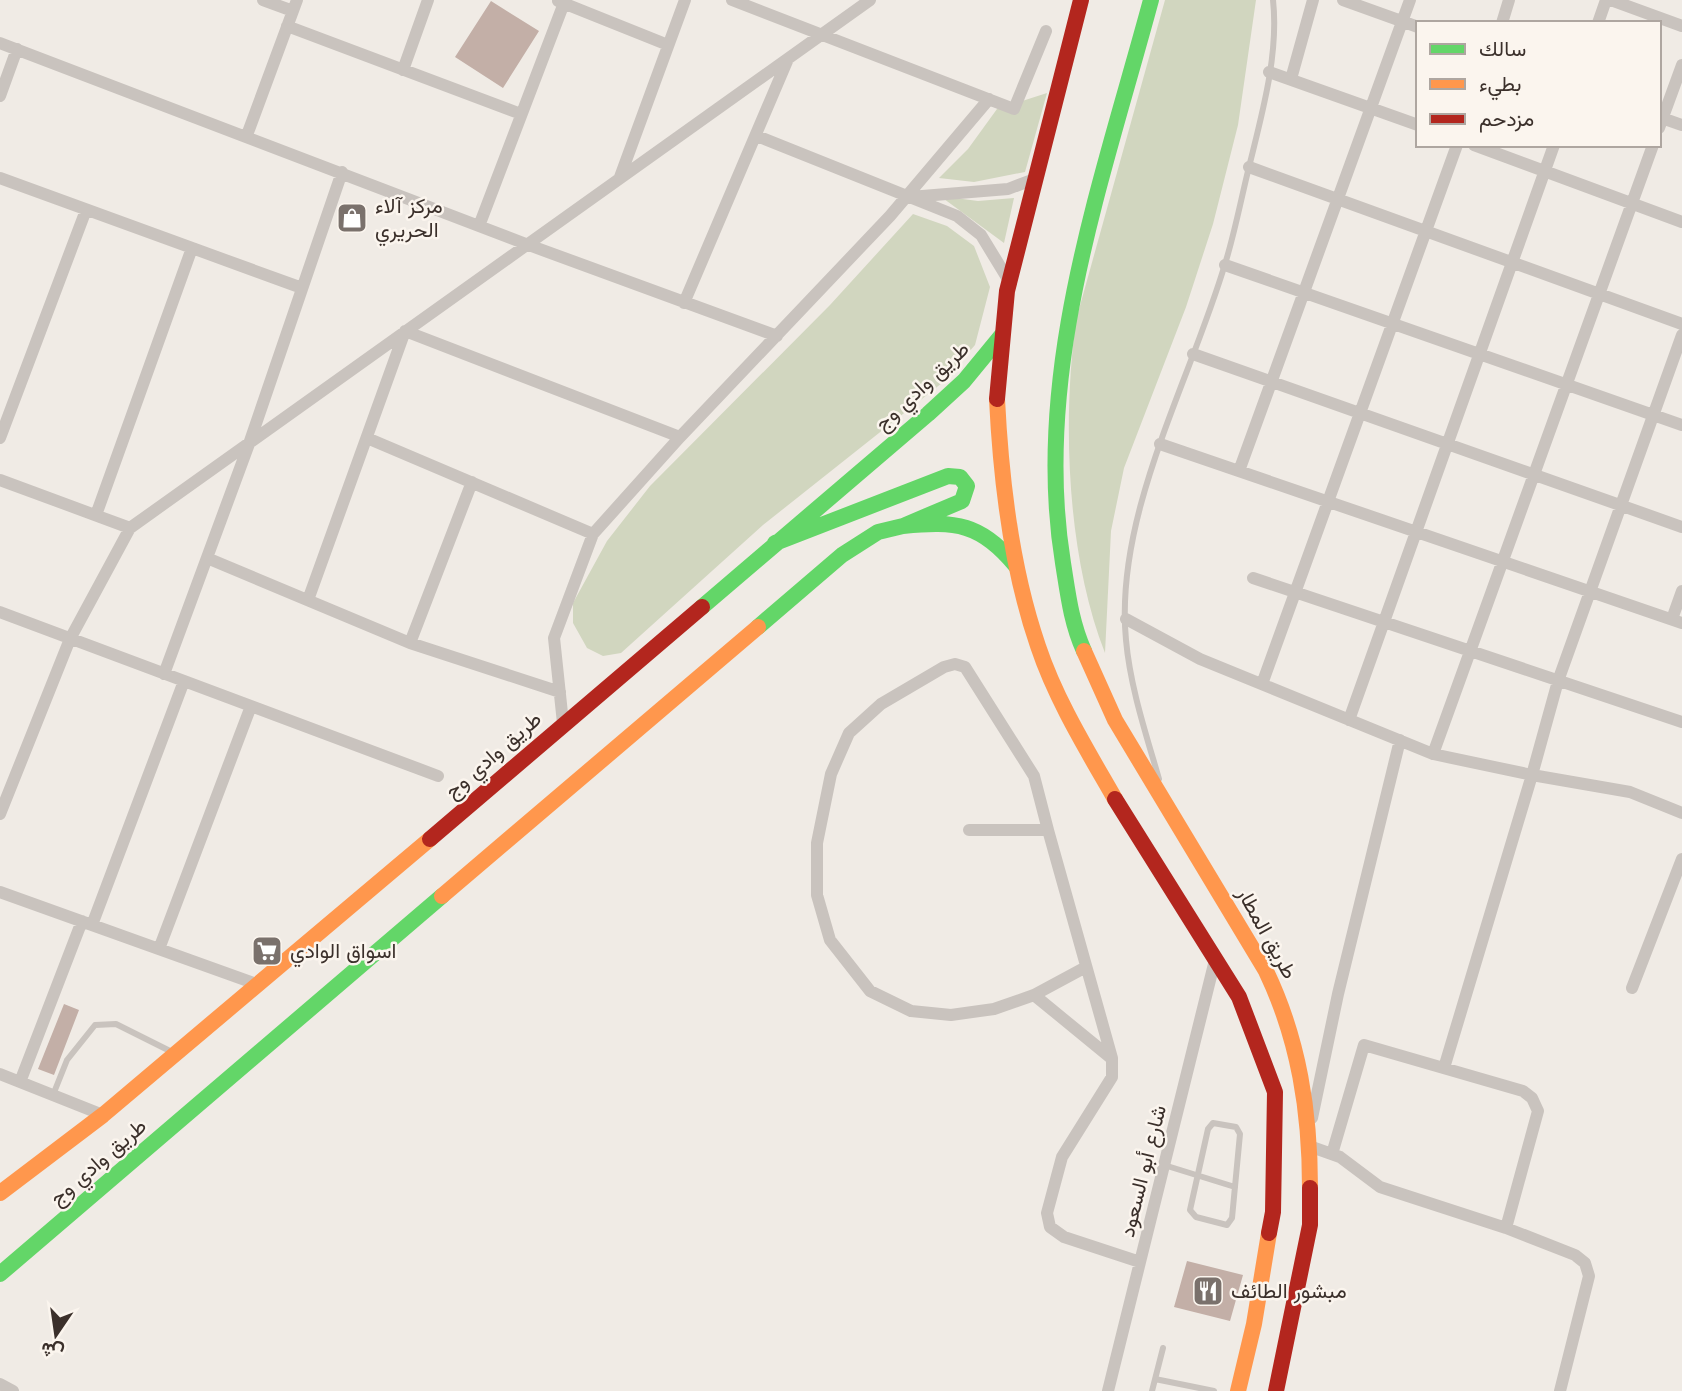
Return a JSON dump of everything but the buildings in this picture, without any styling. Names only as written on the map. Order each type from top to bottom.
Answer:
[{"type":"main road","name":"طريق وادي وج","points":[[1018,570],[1000,466],[996,383],[1009,281],[1081,0]]},
{"type":"main road","name":"طريق المطار","points":[[1151,0],[1070,302],[1055,456],[1057,528],[1073,626],[1115,720],[1266,971],[1284,1009],[1305,1093],[1309,1141],[1310,1225],[1276,1391]]},
{"type":"main road","name":"طريق وادي وج","points":[[0,1193],[103,1115],[259,985],[964,381],[1002,336]]},
{"type":"main road","points":[[775,543],[948,476],[964,481],[967,491],[962,501],[903,526]]},
{"type":"main road","points":[[903,526],[952,522],[974,528],[1004,550],[1018,570],[1038,647],[1076,733],[1154,867],[1239,997],[1275,1092],[1273,1212],[1254,1324],[1238,1391]]},
{"type":"main road","name":"طريق وادي وج","points":[[0,1274],[797,592],[842,555],[878,532],[903,526]]},
{"type":"street","points":[[247,135],[295,5],[263,0]]},
{"type":"street","points":[[403,70],[428,0]]},
{"type":"street","points":[[620,178],[685,0]]},
{"type":"street","points":[[732,0],[1014,109],[1046,31]]},
{"type":"street","points":[[0,814],[70,639],[130,528],[870,0]]},
{"type":"street","points":[[1291,79],[1313,0]]},
{"type":"street","points":[[1343,0],[1416,26]]},
{"type":"street","points":[[1239,471],[1410,0]]},
{"type":"street","points":[[1503,21],[1509,0]]},
{"type":"street","points":[[1599,21],[1606,0]]},
{"type":"street","points":[[1611,0],[1682,26]]},
{"type":"street","points":[[479,226],[560,1],[668,45]]},
{"type":"street","points":[[287,26],[521,114]]},
{"type":"street","points":[[0,43],[247,135],[526,244],[777,336]]},
{"type":"street","points":[[0,96],[17,49]]},
{"type":"street","points":[[684,303],[789,57]]},
{"type":"street","points":[[1661,118],[1682,65]]},
{"type":"street","points":[[1269,72],[1416,124]]},
{"type":"street","points":[[562,723],[554,638],[593,534],[680,437],[907,197],[989,99]]},
{"type":"street","points":[[1661,121],[1682,125]]},
{"type":"street","points":[[757,136],[957,216],[981,235],[1009,281]]},
{"type":"street","points":[[1262,684],[1456,147]]},
{"type":"street","points":[[1479,147],[1682,222]]},
{"type":"street","points":[[1349,720],[1553,147]]},
{"type":"street","points":[[1433,754],[1652,147]]},
{"type":"street","points":[[1249,167],[1682,324]]},
{"type":"street","points":[[164,674],[249,444],[342,172]]},
{"type":"street","points":[[0,178],[302,288]]},
{"type":"street","points":[[907,197],[1008,189],[1037,178]]},
{"type":"street","points":[[0,438],[86,210]]},
{"type":"street","points":[[96,515],[192,248]]},
{"type":"street","points":[[1225,265],[1682,425]]},
{"type":"street","points":[[405,331],[680,437]]},
{"type":"street","points":[[309,600],[405,331]]},
{"type":"street","points":[[1444,1068],[1558,681],[1682,335]]},
{"type":"street","points":[[1193,354],[1682,527]]},
{"type":"street","points":[[367,438],[593,534]]},
{"type":"street","points":[[1160,444],[1677,621],[1682,591]]},
{"type":"street","points":[[0,480],[130,528]]},
{"type":"street","points":[[410,643],[472,482]]},
{"type":"street","points":[[207,558],[410,643],[560,692]]},
{"type":"street","points":[[1253,578],[1682,722]]},
{"type":"street","points":[[0,612],[438,776]]},
{"type":"street","points":[[1126,619],[1200,659],[1433,754],[1630,792],[1682,813]]},
{"type":"street","points":[[1086,967],[1034,995],[994,1009],[951,1015],[911,1010],[870,990],[831,940],[817,895],[817,843],[831,774],[849,733],[881,704],[944,667],[955,664],[964,667],[1034,776],[1112,1058],[1112,1077],[1062,1157],[1047,1213],[1050,1227],[1064,1237],[1140,1262]]},
{"type":"street","points":[[20,1082],[184,681]]},
{"type":"street","points":[[159,949],[251,706]]},
{"type":"street","points":[[1400,740],[1338,994],[1309,1141],[1380,1186],[1506,1228],[1576,1255],[1585,1263],[1589,1276],[1560,1391]]},
{"type":"street","points":[[969,830],[1048,830]]},
{"type":"street","points":[[1632,988],[1682,859]]},
{"type":"street","points":[[0,892],[259,985]]},
{"type":"street","name":"شارع أبو السعود","points":[[1108,1391],[1215,960]]},
{"type":"street","points":[[1034,995],[1112,1058]]},
{"type":"street","points":[[1332,1154],[1364,1045],[1523,1091],[1532,1098],[1538,1111],[1506,1228]]},
{"type":"street","points":[[0,1074],[103,1115]]},
{"type":"street","points":[[0,1384],[13,1391]]},
{"type":"lane","points":[[1167,804],[1144,728],[1126,640],[1128,558],[1160,444],[1225,265],[1269,72],[1275,22],[1273,0]]},
{"type":"lane","points":[[53,1095],[67,1060],[95,1024],[116,1024],[176,1054]]},
{"type":"lane","points":[[1213,1124],[1236,1127],[1240,1134],[1236,1187],[1230,1224],[1196,1217],[1190,1210],[1209,1126],[1213,1124]]},
{"type":"lane","points":[[1164,1165],[1236,1187]]},
{"type":"lane","points":[[1152,1391],[1163,1348]]},
{"type":"lane","points":[[1155,1379],[1214,1391]]},
{"type":"green space","points":[[1165,0],[1256,0],[1238,125],[1213,224],[1186,307],[1124,468],[1111,531],[1105,653],[1082,575],[1075,532],[1069,445],[1072,360],[1076,320]]},
{"type":"green space","points":[[1047,93],[1025,172],[974,182],[939,178],[968,149],[997,109]]},
{"type":"green space","points":[[940,196],[978,201],[1014,198],[1004,243]]},
{"type":"green space","points":[[913,214],[947,226],[974,246],[990,287],[975,345],[942,383],[763,525],[621,653],[603,656],[587,648],[573,623],[573,603],[607,541],[650,486],[830,305]]},
{"type":"traffic: fast","points":[[1084,651],[1068,597],[1056,492],[1057,420],[1064,349],[1093,208],[1151,0]]},
{"type":"traffic: fast","points":[[702,607],[928,414],[964,381],[1001,336]]},
{"type":"traffic: fast","points":[[758,627],[842,555],[878,532],[903,526],[962,501],[967,486],[960,477],[948,476],[775,543]]},
{"type":"traffic: fast","points":[[903,526],[938,524],[966,528],[991,541],[1016,566]]},
{"type":"traffic: fast","points":[[0,1274],[442,896]]},
{"type":"traffic: slow","points":[[997,399],[1009,524],[1029,616],[1054,686],[1115,799]]},
{"type":"traffic: slow","points":[[442,896],[758,627]]},
{"type":"traffic: slow","points":[[1084,651],[1115,720],[1266,971],[1277,997],[1287,1023],[1305,1104],[1310,1188]]},
{"type":"traffic: slow","points":[[0,1193],[103,1115],[430,839]]},
{"type":"traffic: slow","points":[[1238,1391],[1254,1324],[1269,1233]]},
{"type":"traffic: jam","points":[[997,399],[1007,291],[1081,0]]},
{"type":"traffic: jam","points":[[430,839],[702,607]]},
{"type":"traffic: jam","points":[[1115,799],[1239,997],[1275,1092],[1273,1212],[1269,1233]]},
{"type":"traffic: jam","points":[[1276,1391],[1310,1225],[1310,1188]]},
{"type":"place","name":"مركز آلاء الحريري","points":[[352,218]]},
{"type":"place","name":"اسواق الوادي","points":[[267,951]]},
{"type":"place","name":"مبشور الطائف","points":[[1208,1291]]}]
